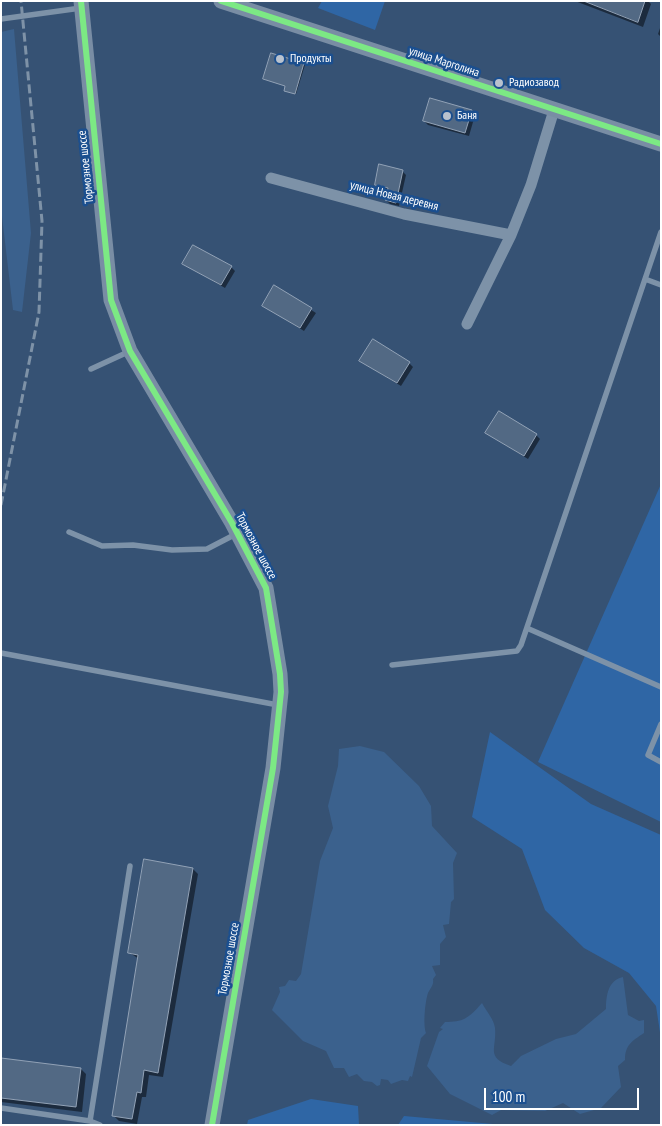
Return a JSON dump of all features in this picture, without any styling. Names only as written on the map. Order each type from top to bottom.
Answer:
[{"type":"street","name":"улица Марголина","points":[[221,1],[249,6],[554,110],[661,144]]},
{"type":"street","name":"Тормозное шоссе","points":[[82,5],[109,286],[117,318],[130,351],[238,532],[266,588],[280,674],[280,705],[273,768],[212,1125]]},
{"type":"street","points":[[467,324],[511,235],[531,185],[554,110]]},
{"type":"street","name":"улица Новая деревня","points":[[272,178],[404,214],[511,235]]},
{"type":"lane","points":[[1,19],[82,5]]},
{"type":"lane","points":[[392,665],[517,651],[528,629],[661,232]]},
{"type":"lane","points":[[645,279],[661,285]]},
{"type":"lane","points":[[91,369],[130,351]]},
{"type":"lane","points":[[69,532],[102,546],[133,544],[172,550],[207,549],[238,532]]},
{"type":"lane","points":[[528,629],[661,687]]},
{"type":"lane","points":[[1,653],[280,705]]},
{"type":"lane","points":[[661,724],[648,755],[661,762]]},
{"type":"lane","points":[[90,1121],[130,866]]},
{"type":"lane","points":[[1,1108],[90,1121],[100,1125]]},
{"type":"shaded area","points":[[322,1],[385,1],[375,30],[318,8]]},
{"type":"shaded area","points":[[14,29],[31,233],[22,312],[13,310],[1,208],[1,32]]},
{"type":"shaded area","points":[[661,484],[661,822],[538,762]]},
{"type":"shaded area","points":[[490,732],[591,804],[661,835],[661,1039],[656,1006],[629,973],[584,948],[545,910],[522,849],[472,817]]},
{"type":"shaded area","points":[[360,746],[384,752],[419,786],[431,806],[432,826],[457,853],[453,863],[454,899],[451,902],[449,924],[443,925],[446,937],[440,944],[440,965],[432,966],[436,975],[426,1002],[426,1033],[421,1038],[412,1077],[410,1076],[408,1081],[402,1080],[391,1084],[388,1080],[381,1079],[380,1085],[377,1086],[372,1082],[364,1081],[357,1074],[349,1077],[344,1068],[334,1068],[326,1051],[303,1041],[272,1010],[280,992],[279,987],[285,986],[289,980],[296,981],[301,974],[320,861],[333,828],[328,806],[338,766],[339,749]]},
{"type":"shaded area","points":[[623,977],[628,1015],[639,1021],[644,1020],[644,1033],[628,1047],[625,1060],[618,1066],[621,1087],[601,1108],[580,1114],[563,1103],[545,1111],[501,1110],[492,1115],[450,1094],[427,1066],[439,1032],[443,1029],[440,1028],[445,1022],[465,1018],[473,1013],[482,1003],[492,1018],[495,1028],[495,1056],[503,1063],[511,1066],[521,1056],[556,1039],[576,1034],[606,1009],[607,994],[611,985],[614,981]]},
{"type":"shaded area","points":[[311,1099],[358,1106],[359,1125],[247,1125],[248,1120]]},
{"type":"shaded area","points":[[404,1116],[504,1125],[398,1125]]},
{"type":"building","points":[[584,1],[645,1],[638,22]]},
{"type":"building","points":[[271,53],[304,63],[295,94],[284,91],[285,86],[263,79]]},
{"type":"building","name":"Баня","points":[[430,98],[472,110],[465,133],[423,121]]},
{"type":"building","points":[[379,164],[403,170],[396,203],[385,200],[388,188],[375,185]]},
{"type":"building","points":[[193,245],[232,266],[221,285],[182,264]]},
{"type":"building","points":[[274,285],[312,308],[300,328],[262,306]]},
{"type":"building","points":[[373,339],[410,362],[397,383],[359,361]]},
{"type":"building","points":[[499,411],[537,434],[524,456],[485,433]]},
{"type":"building","points":[[144,859],[193,868],[158,1073],[144,1070],[141,1093],[137,1092],[132,1119],[112,1116],[138,955],[128,953]]},
{"type":"building","points":[[1,1058],[81,1068],[76,1107],[1,1098]]},
{"type":"railway","points":[[1,505],[39,312],[42,221],[21,1]]},
{"type":"cycle path","points":[[81,1],[111,300],[130,351],[232,523],[266,588],[280,674],[281,692],[273,768],[212,1125]]},
{"type":"cycle path","points":[[221,1],[661,144]]},
{"type":"place","name":"Продукты","points":[[280,59]]},
{"type":"place","name":"Радиозавод","points":[[499,83]]},
{"type":"place","name":"Баня","points":[[447,116]]}]
